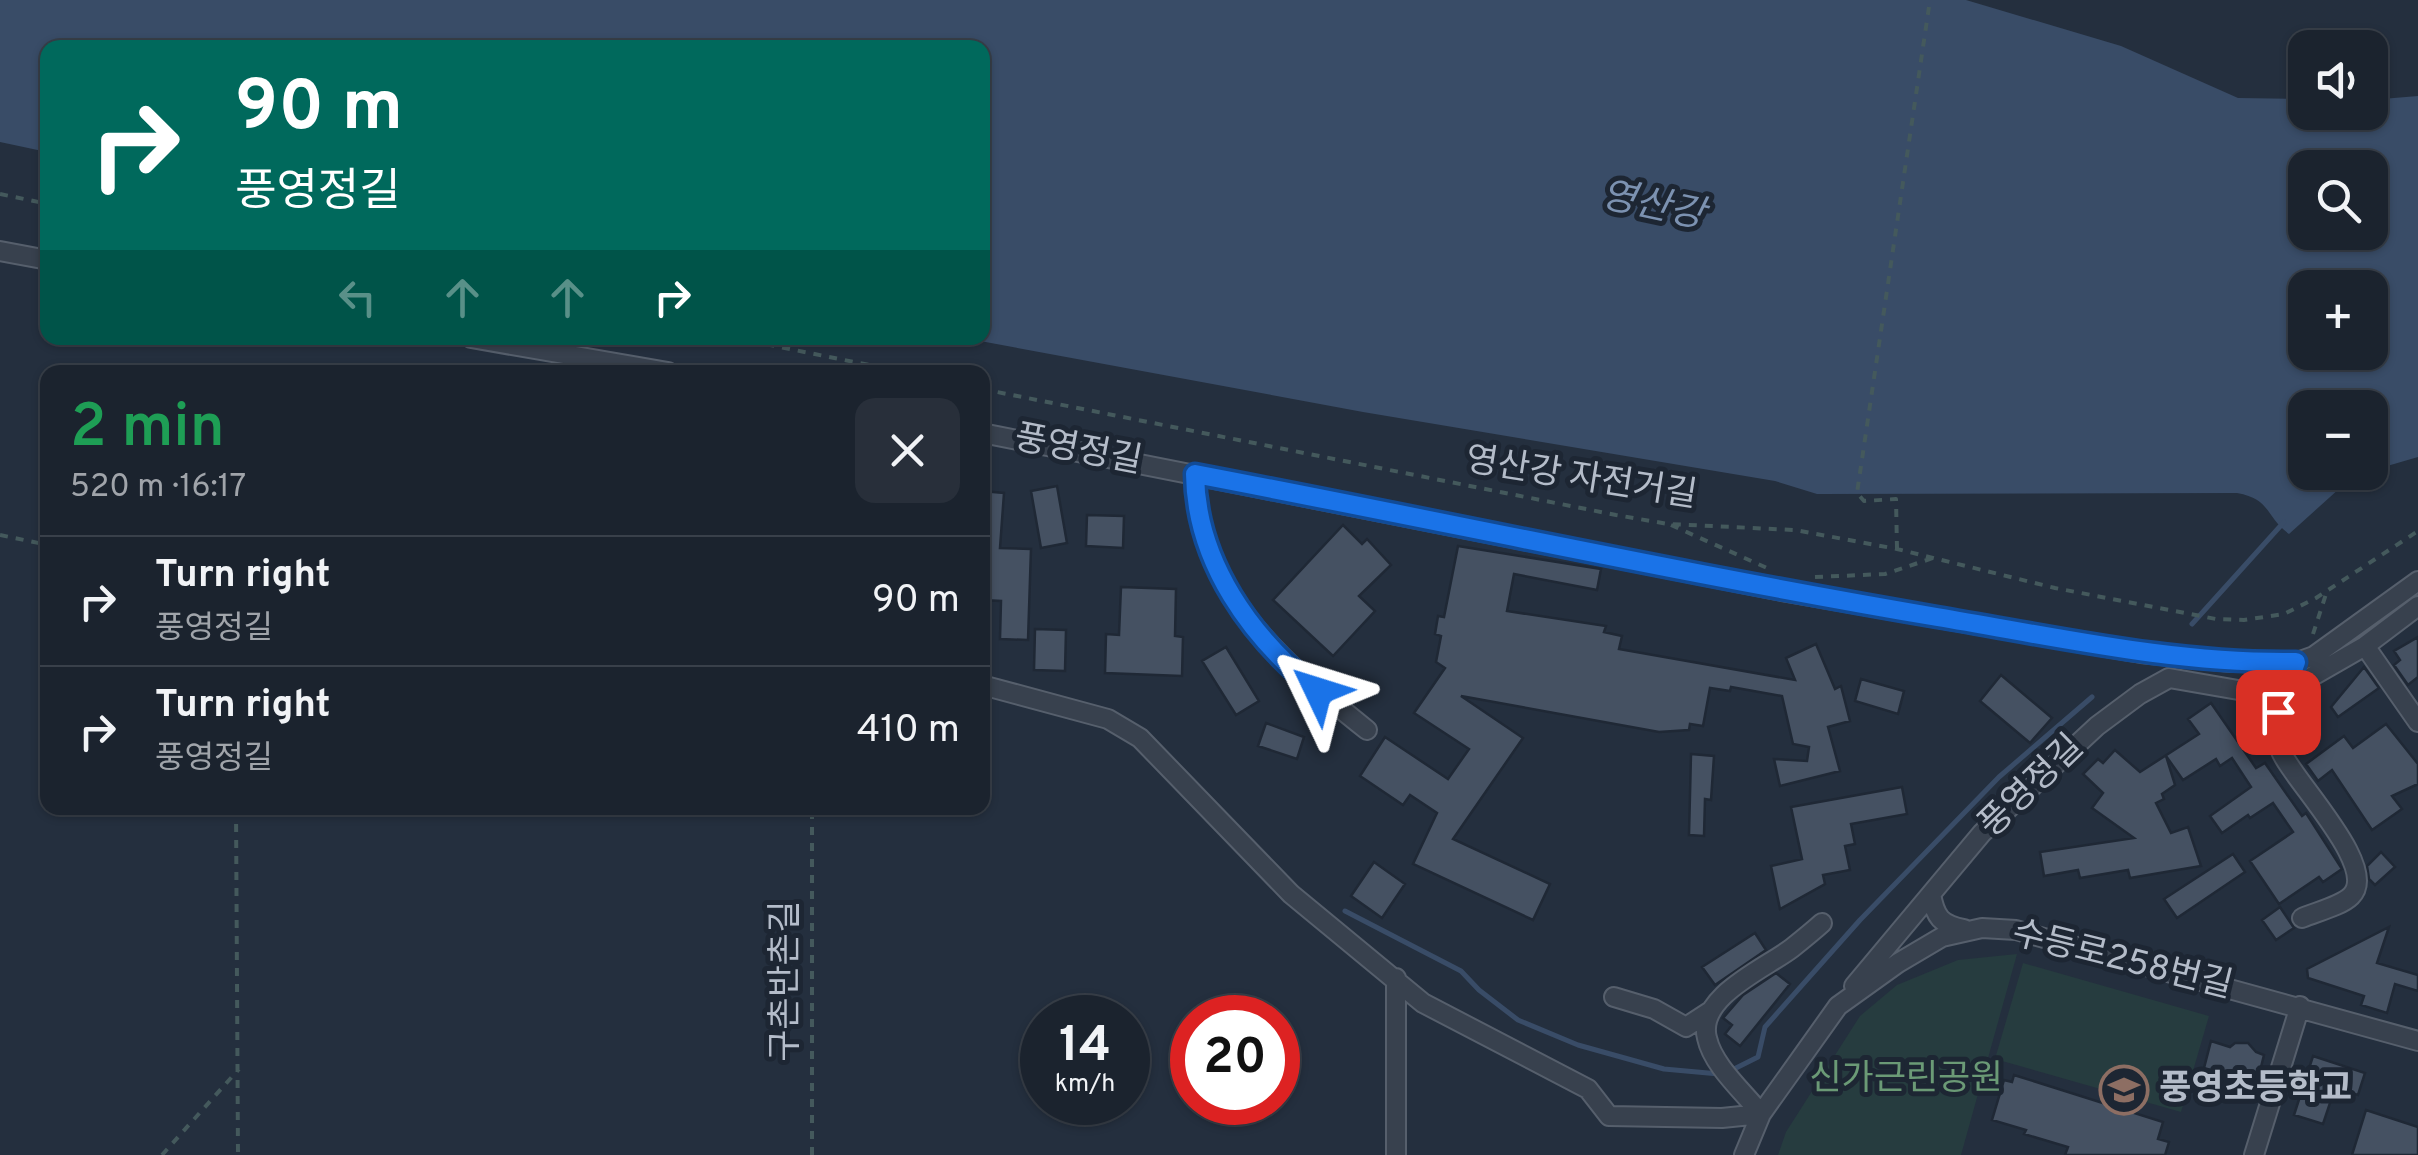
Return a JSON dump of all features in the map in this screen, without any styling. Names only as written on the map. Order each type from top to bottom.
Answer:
[{"type":"street","points":[[0,251],[40,258]]},
{"type":"street","points":[[512,345],[628,365]]},
{"type":"street","name":"풍영정길","points":[[990,435],[1787,592],[2140,653],[2231,662],[2301,660]]},
{"type":"street","points":[[1195,474],[1198,523],[1242,612],[1294,672],[1366,730]]},
{"type":"street","points":[[2302,918],[2351,897],[2358,885],[2356,868],[2342,840],[2280,748],[2278,712],[2285,688],[2301,660],[2346,636],[2418,581]]},
{"type":"street","name":"풍영정길","points":[[1838,1006],[1982,833],[2097,726],[2140,694],[2168,678],[2244,691],[2285,688],[2365,646],[2418,606]]},
{"type":"street","points":[[2365,646],[2418,722]]},
{"type":"street","points":[[990,686],[1108,719],[1140,738],[1290,894],[1423,1003],[1588,1089],[1610,1116],[1722,1118],[1761,1114]]},
{"type":"street","points":[[1932,894],[1935,914],[1946,926],[1970,930]]},
{"type":"street","points":[[1614,997],[1654,1008],[1686,1028],[1709,1012],[1748,974],[1790,950],[1822,923]]},
{"type":"street","name":"수등로258번길","points":[[1744,1155],[1761,1114],[1838,1006],[1942,937],[1970,930],[2016,930],[2418,1041]]},
{"type":"street","points":[[1396,978],[1396,1155]]},
{"type":"street","points":[[2254,1155],[2300,1006]]},
{"type":"street","points":[[1709,1012],[1706,1037],[1719,1061],[1761,1114]]},
{"type":"path","points":[[1897,549],[1896,499],[1864,501],[1856,492],[1930,0]]},
{"type":"path","points":[[0,194],[40,202]]},
{"type":"path","points":[[770,345],[869,365]]},
{"type":"path","name":"영산강 자전거길","points":[[990,390],[1668,524],[1794,530],[1897,549],[2055,588],[2216,619],[2244,620],[2284,614],[2327,591],[2418,531]]},
{"type":"path","points":[[1668,524],[1772,571]]},
{"type":"path","points":[[0,535],[40,543]]},
{"type":"path","points":[[1809,577],[1885,574],[1933,558]]},
{"type":"path","points":[[2301,660],[2327,591]]},
{"type":"path","points":[[236,815],[238,1155]]},
{"type":"path","name":"구촌반촌길","points":[[812,815],[812,1155]]},
{"type":"path","points":[[162,1155],[239,1069]]},
{"type":"green space","name":"신가근린공원","points":[[2017,954],[1961,1155],[1778,1155],[1786,1132],[1860,1016],[1897,985],[1958,960]]},
{"type":"green space","points":[[2023,963],[2209,1016],[2181,1112],[1995,1059]]},
{"type":"water","name":"영산강","points":[[0,0],[1966,0],[2121,46],[2238,98],[2288,99],[2288,130],[2388,130],[2388,98],[2418,96],[2418,457],[2388,466],[2388,390],[2288,390],[2288,490],[2338,490],[2289,534],[2256,499],[2237,493],[1817,494],[1775,481],[1363,412],[990,343],[990,40],[40,40],[40,151],[0,142]]},
{"type":"building","points":[[1057,486],[1067,543],[1041,548],[1031,491]]},
{"type":"building","points":[[990,492],[1004,493],[1000,548],[1031,549],[1028,640],[1000,639],[1001,601],[990,600]]},
{"type":"building","points":[[1087,515],[1124,516],[1123,548],[1086,546]]},
{"type":"building","points":[[1343,525],[1362,544],[1367,539],[1391,565],[1359,596],[1375,611],[1333,656],[1273,600]]},
{"type":"building","points":[[1458,546],[1601,569],[1597,590],[1514,574],[1507,611],[1606,626],[1604,632],[1622,636],[1619,649],[1795,680],[1786,658],[1816,644],[1835,689],[1841,686],[1850,721],[1828,727],[1840,771],[1780,786],[1774,759],[1807,761],[1809,747],[1793,744],[1782,696],[1731,687],[1730,691],[1710,688],[1703,726],[1690,724],[1689,730],[1659,732],[1461,696],[1523,738],[1453,839],[1550,884],[1533,920],[1413,864],[1437,813],[1410,795],[1403,805],[1360,776],[1385,737],[1448,779],[1469,749],[1414,713],[1445,668],[1436,662],[1441,636],[1435,634],[1438,616],[1444,617]]},
{"type":"building","points":[[1121,587],[1176,589],[1175,636],[1183,637],[1182,676],[1105,673],[1106,634],[1119,635]]},
{"type":"building","points":[[1035,629],[1066,630],[1065,671],[1034,670]]},
{"type":"building","points":[[2418,637],[2418,677],[2408,685],[2394,665],[2400,660],[2394,651]]},
{"type":"building","points":[[1226,647],[1259,701],[1236,715],[1202,661]]},
{"type":"building","points":[[2364,667],[2379,688],[2338,717],[2331,707]]},
{"type":"building","points":[[2001,675],[2052,718],[2030,743],[1980,701]]},
{"type":"building","points":[[1861,679],[1904,691],[1898,714],[1855,701]]},
{"type":"building","points":[[2211,703],[2256,768],[2265,763],[2302,816],[2306,813],[2342,869],[2323,882],[2319,877],[2279,904],[2250,861],[2293,832],[2273,803],[2222,833],[2210,816],[2251,787],[2232,758],[2220,766],[2216,759],[2183,780],[2166,756],[2175,785],[2156,803],[2171,833],[2188,827],[2201,866],[2130,878],[2128,870],[2080,878],[2078,870],[2044,876],[2040,852],[2134,838],[2092,808],[2103,793],[2083,774],[2098,759],[2103,763],[2115,750],[2140,772],[2199,734],[2188,719]]},
{"type":"building","points":[[1266,723],[1304,737],[1297,759],[1258,746]]},
{"type":"building","points":[[2386,724],[2418,764],[2418,784],[2392,796],[2402,809],[2372,830],[2332,770],[2318,781],[2306,764],[2344,736],[2353,748]]},
{"type":"building","points":[[1691,754],[1714,756],[1711,800],[1705,799],[1704,836],[1689,835]]},
{"type":"building","points":[[1902,787],[1907,814],[1851,824],[1855,844],[1845,846],[1850,870],[1823,875],[1825,884],[1780,909],[1771,866],[1802,859],[1791,807]]},
{"type":"building","points":[[2381,852],[2395,867],[2375,885],[2369,879],[2367,866]]},
{"type":"building","points":[[2233,854],[2245,872],[2177,918],[2164,899]]},
{"type":"building","points":[[1374,862],[1405,884],[1382,918],[1351,896]]},
{"type":"building","points":[[2280,907],[2294,928],[2276,940],[2262,920]]},
{"type":"building","points":[[2389,927],[2377,963],[2418,975],[2418,991],[2395,984],[2387,1013],[2361,1005],[2364,996],[2308,978],[2307,969]]},
{"type":"building","points":[[1755,933],[1766,950],[1715,985],[1702,967]]},
{"type":"building","points":[[1776,973],[1790,984],[1740,1046],[1725,1034],[1732,1025],[1723,1018],[1743,995]]},
{"type":"building","points":[[2211,1041],[2230,1047],[2248,1043],[2264,1055],[2257,1083],[2204,1068]]},
{"type":"building","points":[[2313,1056],[2365,1073],[2358,1095],[2335,1088],[2323,1124],[2294,1115]]},
{"type":"building","points":[[2014,1075],[2163,1122],[2158,1139],[2169,1142],[2165,1155],[2065,1155],[2068,1147],[1992,1120],[2004,1080],[2012,1082]]},
{"type":"building","points":[[2366,1110],[2418,1127],[2418,1155],[2352,1155]]},
{"type":"waterway","points":[[2192,624],[2284,522]]},
{"type":"waterway","points":[[1730,1071],[1758,1057],[1765,1027],[1860,920],[1999,777],[2092,697]]},
{"type":"waterway","points":[[1345,911],[1461,971],[1518,1020],[1578,1045],[1664,1069],[1719,1074]]},
{"type":"place","name":"풍영초등학교","points":[[2124,1090]]},
{"type":"route","points":[[1318,691],[1294,672],[1242,612],[1198,523],[1195,474],[1787,592],[2140,653],[2231,662],[2296,662],[2278,712]]}]
